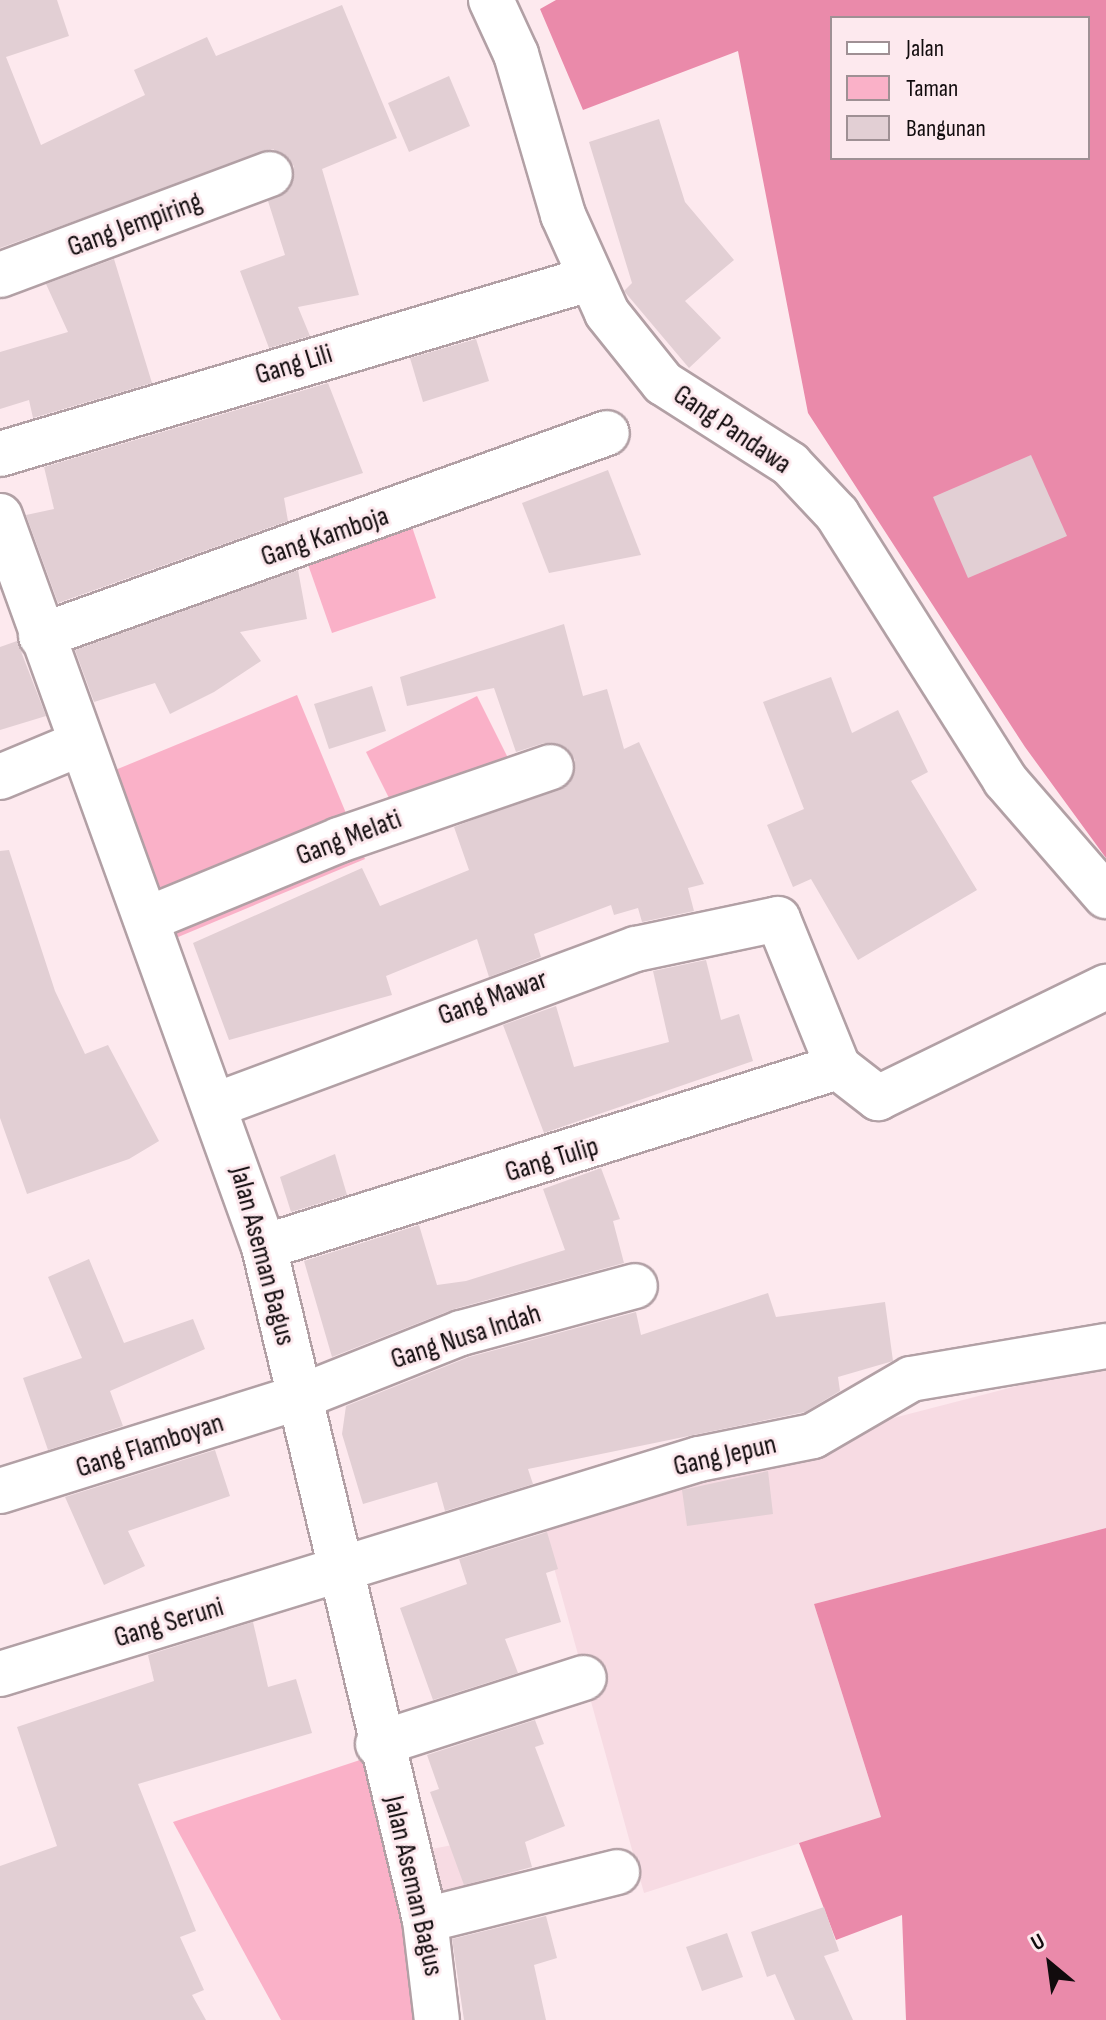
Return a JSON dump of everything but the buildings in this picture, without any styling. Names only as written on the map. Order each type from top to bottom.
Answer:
[{"type":"street","name":"Gang Pandawa","points":[[491,0],[589,279],[663,383],[790,464],[837,514],[1005,780],[1106,896]]},
{"type":"street","name":"Gang Jempiring","points":[[0,275],[270,174]]},
{"type":"street","name":"Gang Lili","points":[[0,454],[589,279]]},
{"type":"street","name":"Gang Kamboja","points":[[41,636],[607,433]]},
{"type":"street","name":"Jalan Aseman Bagus","points":[[0,516],[11,593],[41,636],[77,745],[150,918],[264,1247],[378,1744],[425,1920],[437,2020]]},
{"type":"street","points":[[0,777],[77,745]]},
{"type":"street","name":"Gang Melati","points":[[150,918],[339,840],[551,767]]},
{"type":"street","name":"Gang Mawar","points":[[216,1105],[622,953],[778,919],[838,1067]]},
{"type":"street","points":[[838,1067],[867,1094],[894,1094],[1106,987]]},
{"type":"street","name":"Gang Tulip","points":[[264,1247],[838,1067]]},
{"type":"street","name":"Gang Nusa Indah","points":[[300,1397],[461,1333],[635,1286]]},
{"type":"street","name":"Gang Jepun","points":[[339,1573],[699,1459],[813,1436],[911,1379],[1106,1346]]},
{"type":"street","name":"Gang Flamboyan","points":[[0,1491],[300,1397]]},
{"type":"street","name":"Gang Seruni","points":[[0,1674],[339,1573]]},
{"type":"street","points":[[378,1744],[584,1678]]},
{"type":"street","points":[[425,1920],[617,1872]]},
{"type":"shaded area","points":[[556,0],[1106,0],[1106,858],[1025,747],[808,413],[738,51],[583,110],[540,9]]},
{"type":"shaded area","points":[[1106,1363],[1106,1528],[814,1604],[881,1817],[644,1893],[538,1510]]},
{"type":"shaded area","points":[[1106,1528],[1106,2020],[906,2020],[902,1915],[836,1940],[799,1843],[881,1817],[814,1604]]},
{"type":"shaded area","points":[[512,1834],[524,1899],[422,1919],[410,1853]]},
{"type":"green space","points":[[403,500],[436,598],[332,633],[298,536]]},
{"type":"green space","points":[[297,695],[365,859],[159,945],[91,780]]},
{"type":"green space","points":[[477,696],[521,784],[410,840],[366,752]]},
{"type":"green space","points":[[363,1759],[410,1853],[435,2020],[281,2020],[173,1822]]}]
